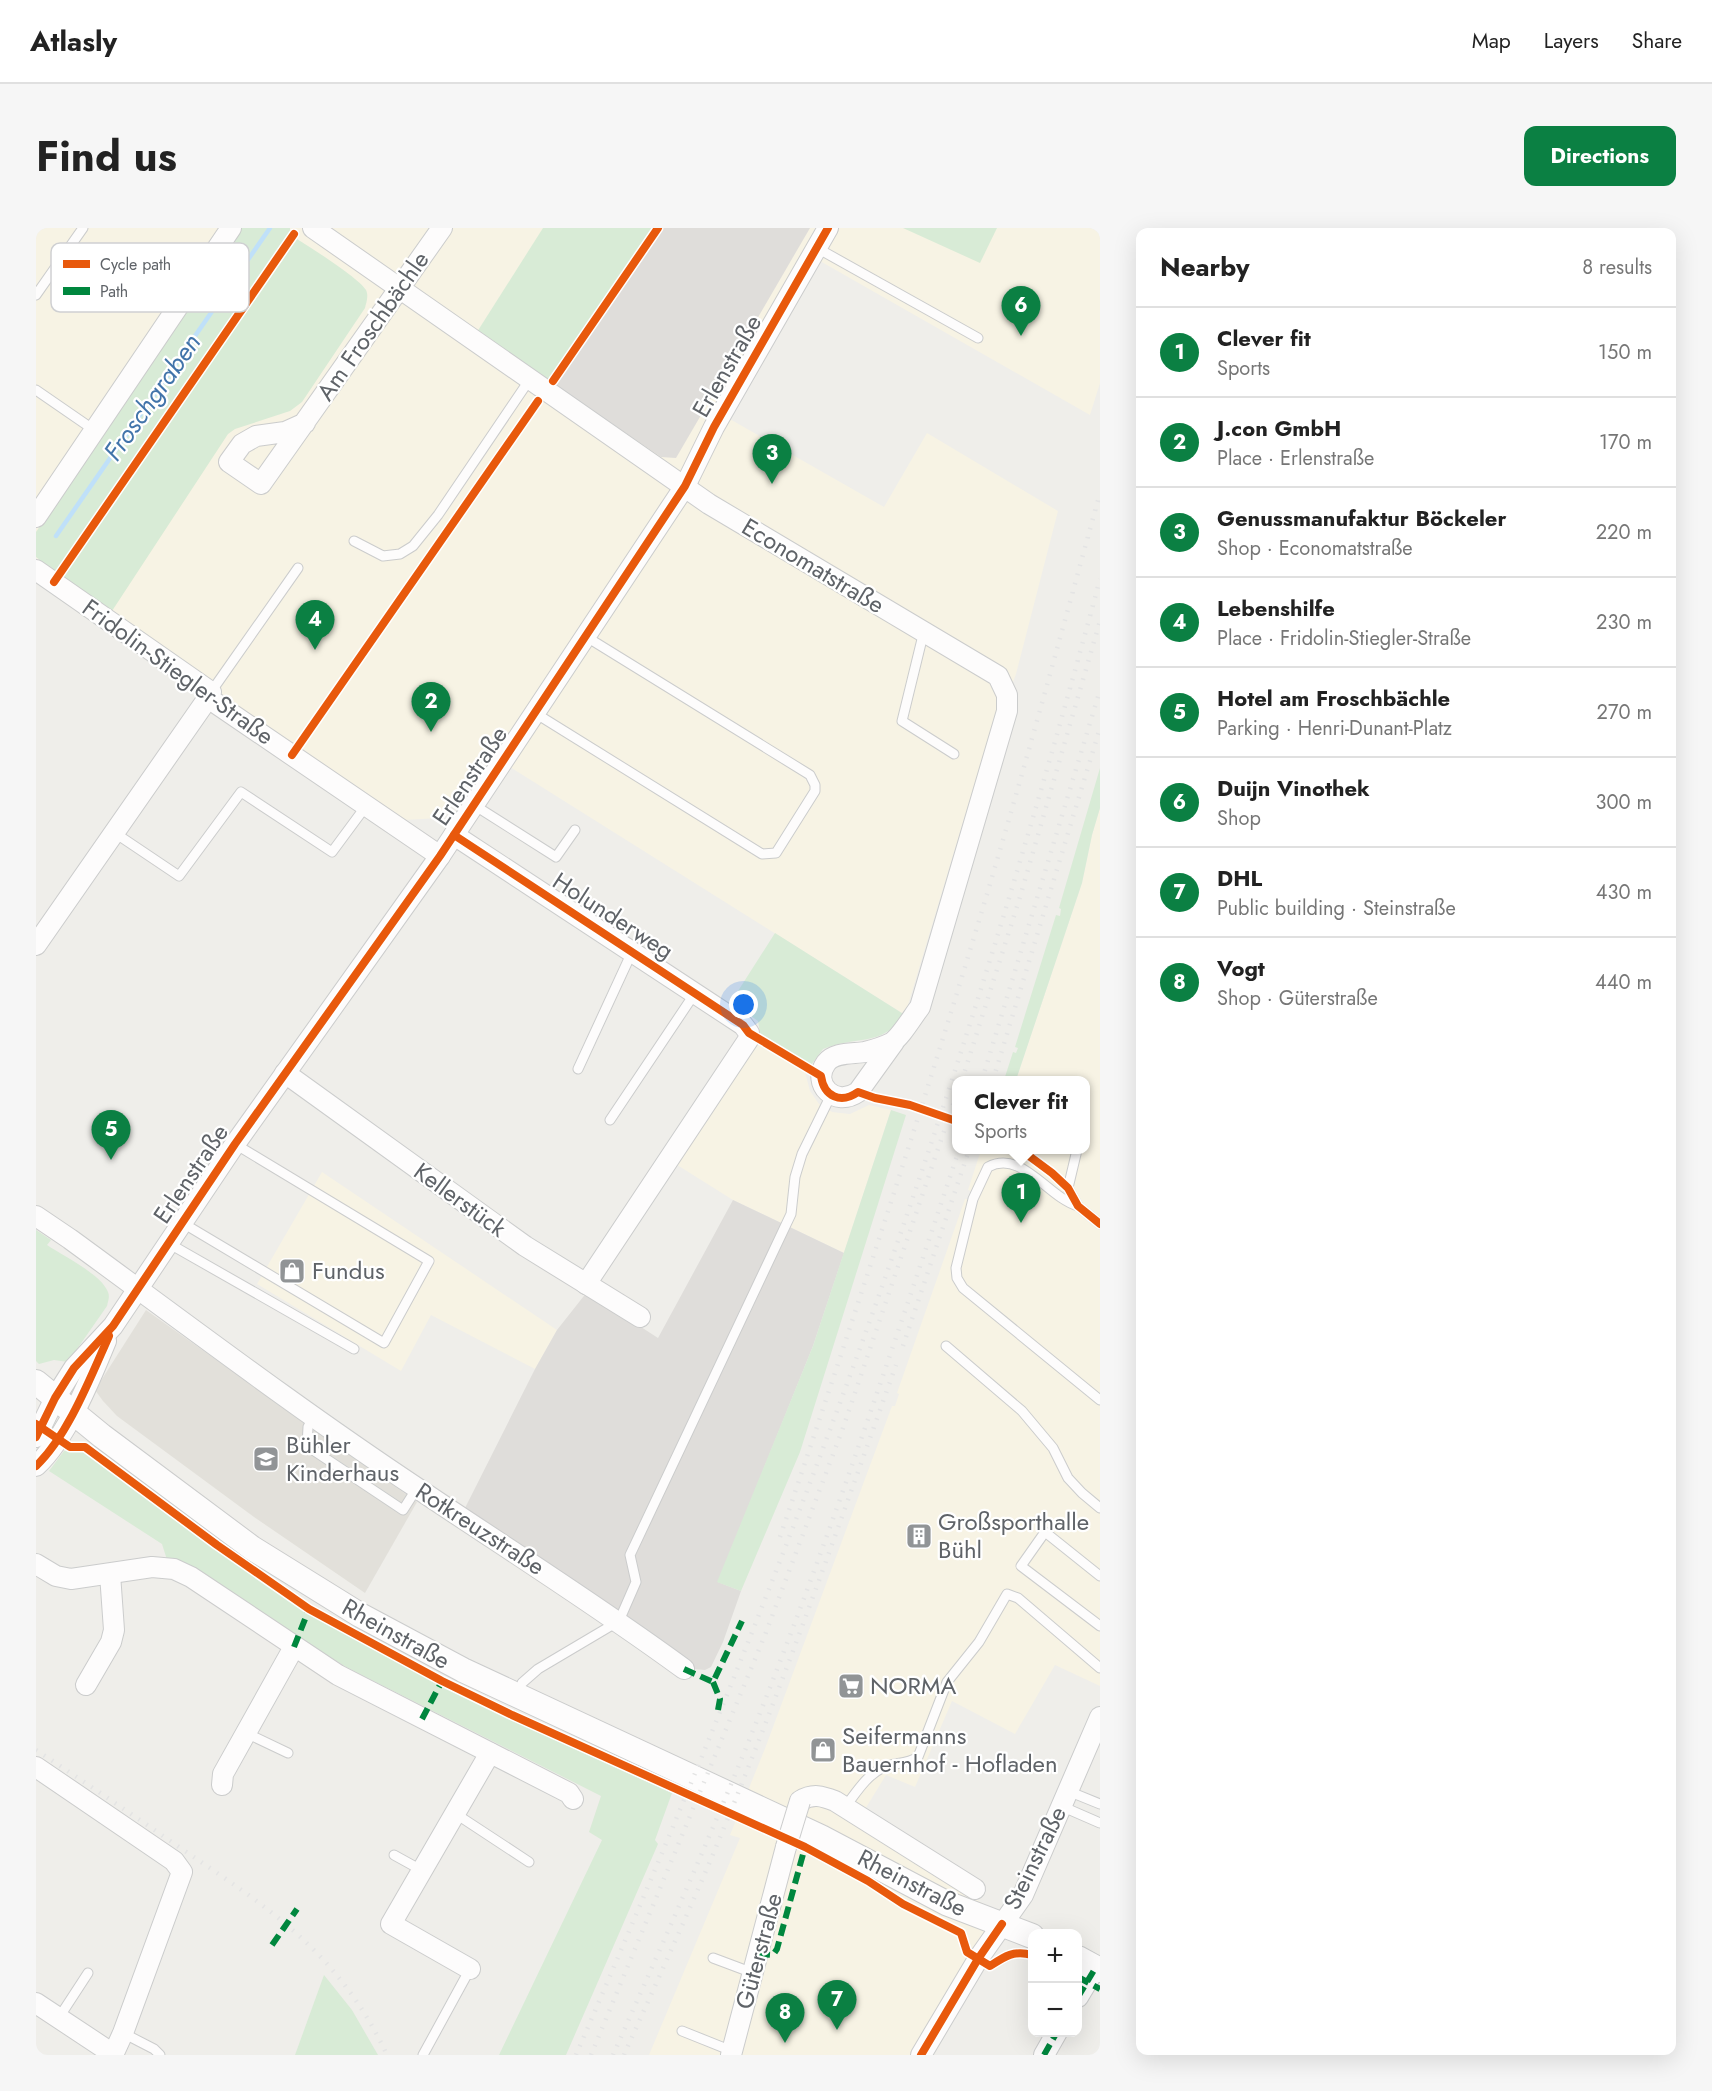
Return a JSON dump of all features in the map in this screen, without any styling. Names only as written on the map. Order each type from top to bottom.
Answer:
[{"type":"street","points":[[221,243],[231,228]]},
{"type":"street","name":"Economatstraße","points":[[313,228],[709,504],[998,676],[1007,695],[1007,711],[920,1007],[858,1092],[850,1098],[831,1095]]},
{"type":"street","name":"Am Froschbächle","points":[[305,423],[442,228]]},
{"type":"street","name":"Erlenstraße","points":[[64,1405],[89,1381],[113,1326],[138,1288],[235,1144],[440,856],[685,486],[714,427],[828,228]]},
{"type":"street","points":[[36,517],[174,312]]},
{"type":"street","name":"Fridolin-Stiegler-Straße","points":[[36,570],[366,806],[440,856]]},
{"type":"street","points":[[36,945],[210,695]]},
{"type":"street","name":"Holunderweg","points":[[454,835],[743,1025],[749,1033],[748,1040],[586,1284]]},
{"type":"street","points":[[831,1095],[823,1084],[821,1076],[828,1060],[836,1055],[867,1051],[894,1042]]},
{"type":"street","name":"Kellerstück","points":[[285,1073],[525,1246],[640,1317]]},
{"type":"street","name":"Rotkreuzstraße","points":[[36,1216],[313,1416],[417,1488],[619,1621],[684,1669]]},
{"type":"street","name":"Rheinstraße","points":[[36,1382],[243,1542],[360,1615],[463,1670],[821,1837],[946,1903],[1028,1934]]},
{"type":"street","points":[[36,1437],[64,1405]]},
{"type":"street","points":[[36,1466],[58,1438],[64,1405]]},
{"type":"street","points":[[36,1564],[56,1576],[71,1579],[152,1567],[174,1569],[191,1577],[338,1675],[569,1793],[573,1799]]},
{"type":"street","points":[[86,1685],[111,1642],[114,1630],[110,1574]]},
{"type":"street","points":[[222,1785],[223,1774],[294,1647]]},
{"type":"street","name":"Steinstraße","points":[[921,2055],[978,1959],[1023,1895],[1098,1726]]},
{"type":"street","points":[[470,1969],[391,1924],[490,1753]]},
{"type":"street","points":[[36,1767],[174,1861],[182,1872],[113,2055],[36,2003]]},
{"type":"street","name":"Rheinstraße","points":[[786,1847],[800,1801],[807,1796],[817,1795],[846,1807],[975,1889]]},
{"type":"street","name":"Güterstraße","points":[[731,2053],[786,1847]]},
{"type":"street","points":[[1082,1986],[1091,1965]]},
{"type":"street","points":[[1044,2055],[1054,2037]]},
{"type":"lane","points":[[72,243],[83,228]]},
{"type":"lane","points":[[817,248],[978,338]]},
{"type":"lane","points":[[36,295],[51,274]]},
{"type":"lane","points":[[354,541],[383,556],[400,554],[413,546],[438,515],[530,379]]},
{"type":"lane","points":[[36,390],[94,430]]},
{"type":"lane","points":[[210,695],[298,568]]},
{"type":"lane","points":[[924,631],[902,721],[954,754]]},
{"type":"lane","points":[[535,713],[762,854],[776,853],[815,791],[815,785],[810,776],[585,636]]},
{"type":"lane","points":[[114,833],[179,876],[241,792],[332,852],[366,806]]},
{"type":"lane","points":[[474,805],[556,857],[575,830]]},
{"type":"lane","points":[[578,1069],[632,952]]},
{"type":"lane","points":[[610,1120],[695,993]]},
{"type":"lane","points":[[522,1683],[538,1669],[619,1621],[636,1582],[630,1555],[791,1214],[795,1177],[802,1154],[831,1095]]},
{"type":"lane","points":[[182,1222],[384,1343],[429,1261],[235,1144]]},
{"type":"lane","points":[[1076,1154],[1068,1188],[1077,1206]]},
{"type":"lane","points":[[1100,1224],[1077,1206],[1067,1203],[1018,1165],[1004,1161],[988,1167],[973,1199],[956,1269],[957,1278],[963,1288],[1100,1400]]},
{"type":"lane","points":[[168,1243],[354,1350]]},
{"type":"lane","points":[[946,1346],[1022,1411],[1053,1448],[1068,1478],[1100,1508]]},
{"type":"lane","points":[[313,1416],[308,1427],[307,1446],[403,1510],[417,1488]]},
{"type":"lane","points":[[1100,1576],[1045,1532],[1021,1566],[1100,1626]]},
{"type":"lane","points":[[846,1807],[869,1777],[883,1767],[910,1762],[918,1757],[947,1682],[979,1642],[1007,1594],[1018,1598],[1100,1668]]},
{"type":"lane","points":[[246,1733],[288,1753]]},
{"type":"lane","points":[[1064,1799],[1100,1804]]},
{"type":"lane","points":[[1064,1799],[1100,1823]]},
{"type":"lane","points":[[456,1814],[529,1862]]},
{"type":"lane","points":[[394,1855],[423,1871]]},
{"type":"lane","points":[[713,1958],[753,1973]]},
{"type":"lane","points":[[423,2055],[470,1969]]},
{"type":"lane","points":[[58,2019],[88,1973]]},
{"type":"lane","points":[[682,2031],[731,2053]]},
{"type":"lane","points":[[123,2033],[154,2049],[160,2055]]},
{"type":"shaded area","points":[[36,228],[1100,228],[1100,383],[1090,415],[820,261],[728,418],[884,507],[927,433],[1058,511],[1016,674],[969,802],[905,1015],[486,752],[440,818],[404,820],[216,695],[221,687],[36,558]]},
{"type":"shaded area","points":[[662,228],[810,228],[676,458],[661,457],[555,385]]},
{"type":"shaded area","points":[[1100,808],[1100,1686],[1055,1665],[1015,1734],[952,1701],[915,1787],[886,1775],[856,1824],[1006,1918],[988,1961],[931,2055],[649,2055],[740,1838],[730,1835],[766,1746],[892,1406],[895,1406],[899,1394],[897,1393],[965,1199],[968,1199],[971,1191],[968,1190],[980,1154],[1090,1154],[1090,1076],[1017,1076],[1082,883]]},
{"type":"shaded area","points":[[754,1041],[805,1072],[810,1091],[819,1104],[832,1112],[850,1114],[869,1105],[891,1110],[844,1253],[733,1200],[674,1163]]},
{"type":"shaded area","points":[[322,1172],[557,1330],[535,1369],[431,1315],[401,1371],[257,1284]]},
{"type":"shaded area","points":[[733,1200],[844,1253],[813,1346],[718,1582],[741,1591],[723,1642],[711,1667],[705,1670],[694,1669],[465,1508],[557,1330],[587,1292],[658,1338]]},
{"type":"shaded area","name":"Bühler Kinderhaus","points":[[146,1310],[417,1502],[365,1593],[254,1517],[117,1416],[103,1401],[95,1390]]},
{"type":"green space","points":[[241,228],[290,228],[290,235],[249,294],[249,243],[231,243]]},
{"type":"green space","points":[[543,228],[654,228],[548,380],[477,332]]},
{"type":"green space","points":[[903,228],[997,228],[980,263]]},
{"type":"green space","points":[[297,239],[354,278],[366,290],[367,295],[365,308],[302,402],[290,411],[235,429],[228,434],[112,611],[62,577],[246,312],[249,312],[249,308]]},
{"type":"green space","points":[[184,312],[237,312],[56,573],[36,557],[36,532]]},
{"type":"green space","points":[[1100,768],[1100,808],[1082,883],[1017,1076],[1005,1076],[1013,1052],[1016,1053],[1018,1048],[1015,1047],[1056,915],[1060,916],[1061,909],[1059,908]]},
{"type":"green space","points":[[775,933],[905,1015],[896,1025],[877,1037],[823,1049],[811,1065],[760,1033],[758,1021],[731,1002]]},
{"type":"green space","points":[[891,1110],[906,1115],[800,1452],[741,1591],[717,1582],[813,1346]]},
{"type":"green space","points":[[36,1230],[51,1240],[47,1245],[98,1279],[109,1294],[107,1306],[68,1362],[54,1360],[39,1364],[36,1361]]},
{"type":"green space","points":[[82,1450],[214,1548],[307,1611],[418,1672],[553,1739],[672,1793],[655,1840],[658,1844],[566,2055],[499,2055],[602,1840],[589,1832],[601,1796],[346,1667],[183,1565],[168,1563],[162,1544],[49,1471],[64,1451]]},
{"type":"green space","points":[[324,1975],[352,2010],[378,2055],[295,2055]]},
{"type":"waterway","name":"Froschgraben","points":[[249,258],[270,228]]},
{"type":"waterway","name":"Froschgraben","points":[[56,536],[212,312]]},
{"type":"railway","points":[[780,1537],[878,1243],[988,891],[1100,493]]},
{"type":"railway","points":[[954,1076],[1040,793],[1100,579]]},
{"type":"railway","points":[[963,1076],[1020,897],[1100,621]]},
{"type":"railway","points":[[983,1076],[1100,690]]},
{"type":"railway","points":[[994,1076],[1100,728]]},
{"type":"railway","points":[[576,2055],[675,1821],[801,1506],[869,1322],[952,1081]]},
{"type":"railway","points":[[591,2055],[765,1635],[843,1428],[952,1108]]},
{"type":"railway","points":[[613,2055],[720,1810],[782,1657],[861,1440],[958,1154]]},
{"type":"railway","points":[[903,1346],[968,1154]]},
{"type":"railway","points":[[624,2055],[711,1859],[760,1737],[807,1614],[896,1365]]},
{"type":"railway","points":[[36,1750],[240,1889],[297,1934],[323,1959],[346,1987],[368,2019],[387,2055]]},
{"type":"marked path","points":[[294,1647],[309,1609]]},
{"type":"marked path","points":[[684,1669],[713,1682],[742,1621]]},
{"type":"marked path","points":[[422,1719],[442,1681]]},
{"type":"marked path","points":[[713,1682],[720,1699],[718,1710]]},
{"type":"marked path","points":[[758,1954],[773,1955],[777,1949],[805,1847]]},
{"type":"marked path","points":[[272,1945],[297,1909]]},
{"type":"marked path","points":[[1082,1990],[1096,1967]]},
{"type":"marked path","points":[[1082,1979],[1100,1989]]},
{"type":"marked path","points":[[1044,2055],[1054,2037]]},
{"type":"cycle path","points":[[553,381],[658,228]]},
{"type":"cycle path","points":[[36,1437],[55,1398],[74,1368],[113,1326],[235,1144],[440,856],[685,486],[714,427],[828,228]]},
{"type":"cycle path","points":[[249,299],[294,234]]},
{"type":"cycle path","points":[[54,582],[240,312]]},
{"type":"cycle path","points":[[292,755],[538,401]]},
{"type":"cycle path","points":[[454,835],[743,1025],[749,1033],[821,1076],[826,1089],[834,1096],[845,1098],[858,1092],[910,1105],[952,1120]]},
{"type":"cycle path","points":[[1026,1154],[1068,1188],[1078,1206],[1100,1224]]},
{"type":"cycle path","points":[[36,1466],[48,1453],[68,1422],[109,1336]]},
{"type":"cycle path","points":[[36,1424],[70,1447],[85,1447],[217,1545],[309,1609],[442,1681],[512,1715],[805,1847],[868,1881],[903,1904],[961,1933],[967,1952],[990,1966],[1010,1955],[1028,1954]]},
{"type":"cycle path","points":[[921,2055],[978,1959],[1002,1924]]},
{"type":"place","name":"Duijn Vinothek","points":[[1021,336]]},
{"type":"place","name":"Genussmanufaktur Böckeler","points":[[772,484]]},
{"type":"place","name":"Lebenshilfe","points":[[315,650]]},
{"type":"place","name":"J.con GmbH","points":[[431,732]]},
{"type":"place","name":"Hotel am Froschbächle","points":[[111,1160]]},
{"type":"place","name":"Clever fit","points":[[1021,1223]]},
{"type":"place","name":"Fundus","points":[[292,1271]]},
{"type":"place","name":"Bühler Kinderhaus","points":[[266,1459]]},
{"type":"place","name":"Großsporthalle Bühl","points":[[919,1536]]},
{"type":"place","name":"NORMA","points":[[851,1686]]},
{"type":"place","name":"Seifermanns Bauernhof - Hofladen","points":[[823,1750]]},
{"type":"place","name":"DHL","points":[[837,2030]]},
{"type":"place","name":"Vogt","points":[[785,2043]]}]
